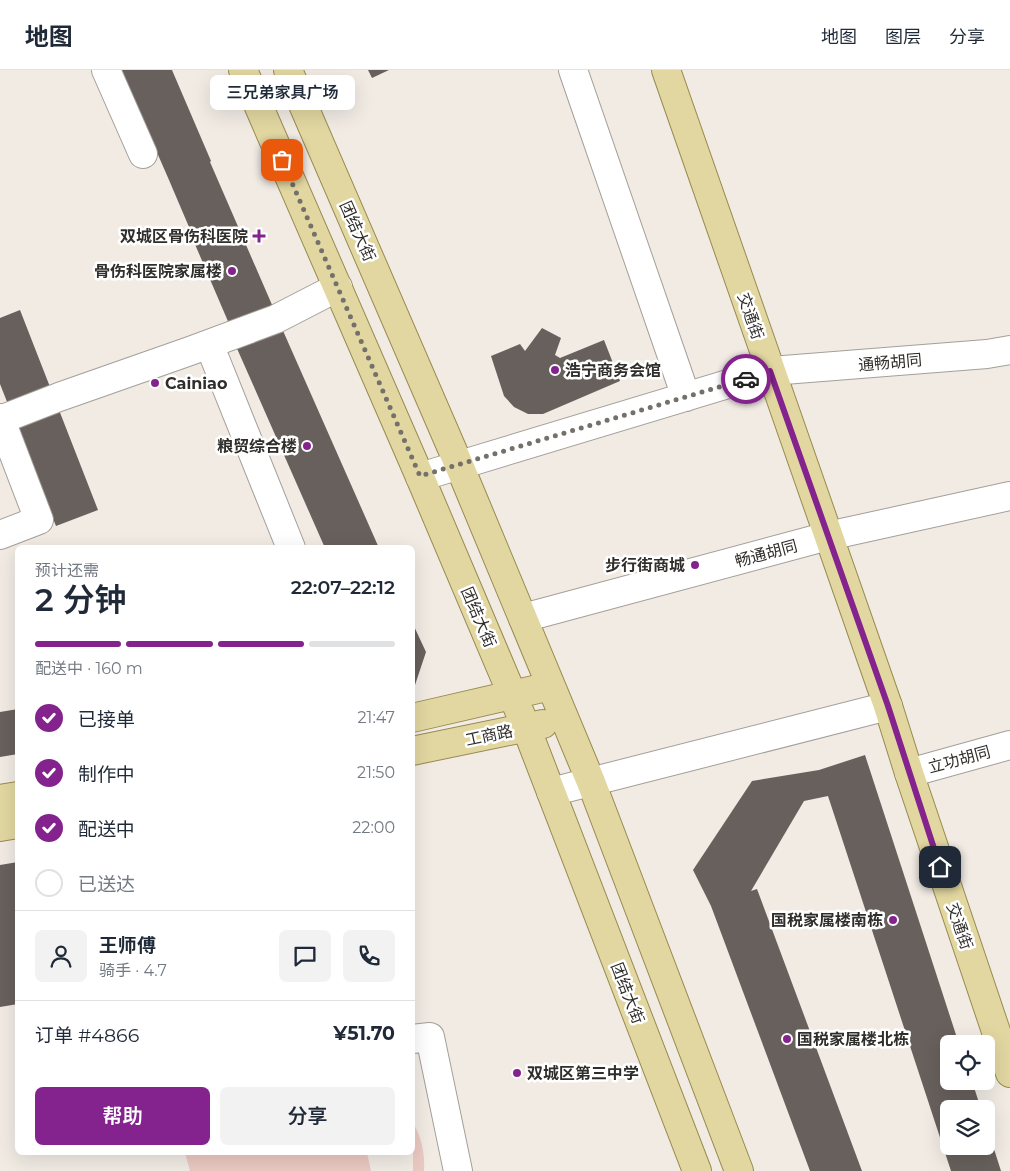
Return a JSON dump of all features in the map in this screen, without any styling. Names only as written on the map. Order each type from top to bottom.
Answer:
[{"type":"main road","name":"团结大街","points":[[243,70],[420,476],[526,727],[697,1171]]},
{"type":"main road","name":"团结大街","points":[[288,70],[459,465],[591,782],[739,1171]]},
{"type":"main road","name":"交通街","points":[[666,70],[888,706],[1010,1073]]},
{"type":"main road","name":"工商路","points":[[415,717],[551,686]]},
{"type":"main road","name":"工商路","points":[[415,750],[565,719]]},
{"type":"main road","points":[[0,799],[15,796]]},
{"type":"main road","points":[[0,827],[15,824]]},
{"type":"street","points":[[106,70],[143,154]]},
{"type":"street","points":[[573,70],[686,396]]},
{"type":"street","points":[[0,535],[40,520],[0,420],[276,319],[338,287]]},
{"type":"street","points":[[210,344],[290,545]]},
{"type":"street","name":"通畅胡同","points":[[420,476],[770,371],[987,354],[1010,350]]},
{"type":"street","name":"畅通胡同","points":[[523,618],[828,536],[1010,496]]},
{"type":"street","points":[[551,792],[888,706]]},
{"type":"street","name":"立功胡同","points":[[909,773],[1010,745]]},
{"type":"street","points":[[415,1039],[430,1037],[458,1171]]},
{"type":"shaded area","points":[[415,1127],[422,1146],[424,1171],[413,1171]]},
{"type":"shaded area","points":[[186,1155],[367,1155],[371,1171],[190,1171]]},
{"type":"building","points":[[121,70],[172,70],[276,314],[233,333]]},
{"type":"building","points":[[368,70],[389,70],[372,78]]},
{"type":"building","points":[[20,310],[98,510],[56,526],[0,384],[0,318]]},
{"type":"building","name":"粮贸综合楼","points":[[280,324],[378,545],[324,545],[235,344]]},
{"type":"building","name":"浩宁商务会馆","points":[[542,328],[561,338],[555,355],[560,358],[604,340],[620,381],[543,414],[528,414],[514,407],[504,396],[491,356],[520,344],[525,351]]},
{"type":"building","points":[[415,628],[426,652],[415,685]]},
{"type":"building","points":[[15,710],[15,754],[0,757],[0,712]]},
{"type":"building","points":[[865,755],[956,1035],[940,1035],[940,1090],[975,1090],[978,1100],[940,1100],[940,1137],[828,796],[804,801],[751,891],[757,889],[862,1171],[810,1171],[711,906],[693,870],[752,781],[819,770]]},
{"type":"building","points":[[15,862],[15,1004],[0,1007],[0,865]]},
{"type":"building","points":[[995,1152],[1001,1171],[951,1171],[946,1155],[995,1155]]},
{"type":"way so far","points":[[282,160],[420,476],[746,379]]},
{"type":"place","name":"三兄弟家具广场","points":[[282,160]]},
{"type":"place","name":"双城区骨伤科医院","points":[[259,236]]},
{"type":"place","name":"骨伤科医院家属楼","points":[[232,271]]},
{"type":"place","name":"浩宁商务会馆","points":[[555,370]]},
{"type":"place","name":"Cainiao","points":[[155,383]]},
{"type":"place","name":"粮贸综合楼","points":[[307,446]]},
{"type":"place","name":"步行街商城","points":[[695,565]]},
{"type":"place","name":"国税家属楼南栋","points":[[893,920]]},
{"type":"place","name":"国税家属楼北栋","points":[[787,1039]]},
{"type":"place","name":"双城区第三中学","points":[[517,1073]]},
{"type":"route","points":[[746,379],[770,371],[888,706],[940,867]]}]
